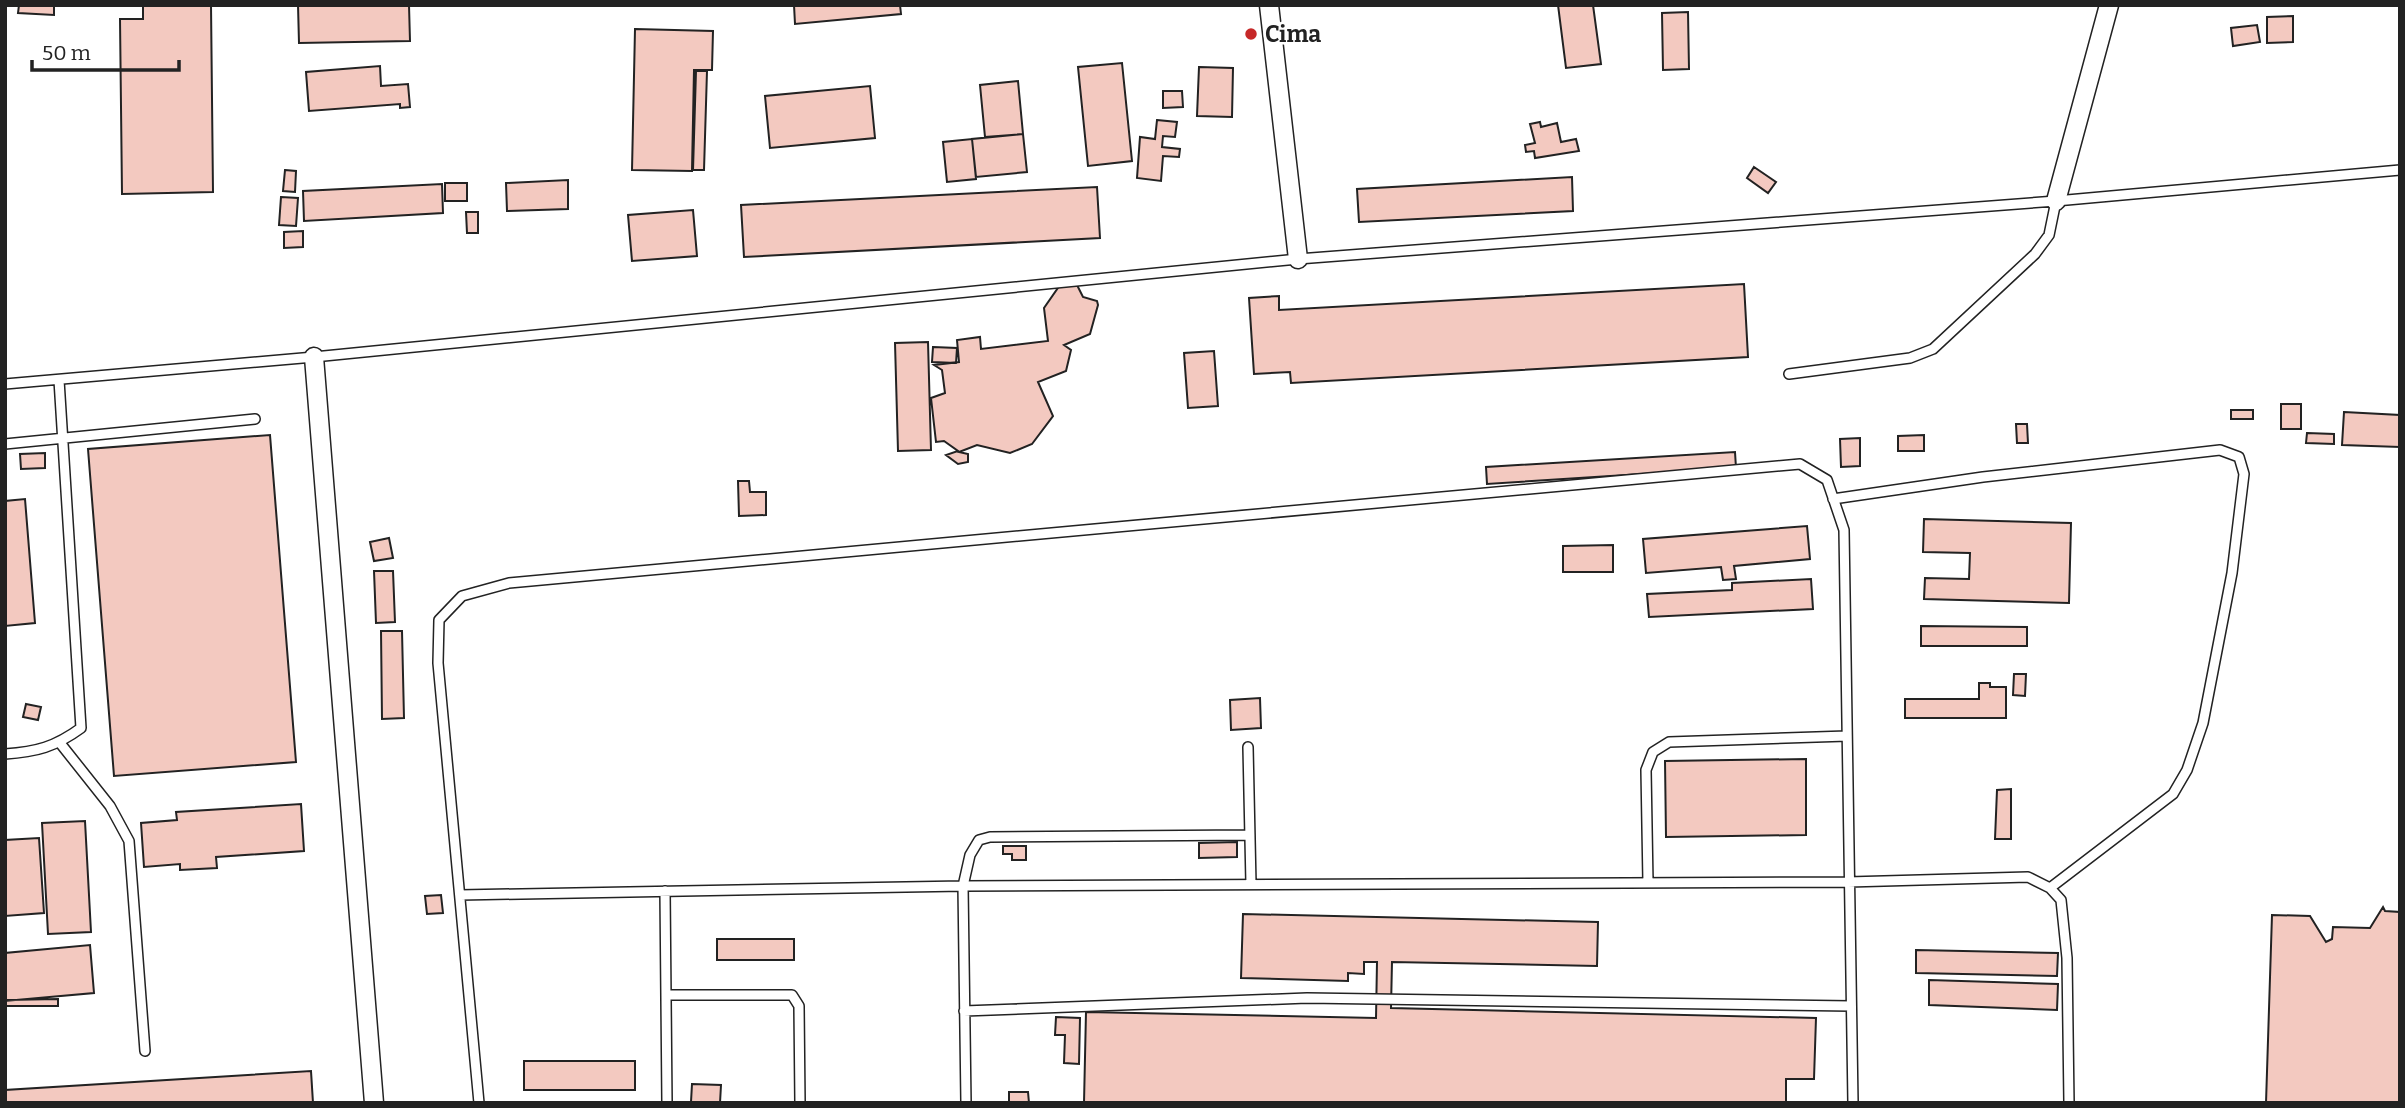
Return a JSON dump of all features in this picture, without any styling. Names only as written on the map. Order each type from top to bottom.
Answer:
[{"type":"street","points":[[1269,5],[1298,259]]},
{"type":"street","points":[[2056,201],[2109,5]]},
{"type":"street","points":[[314,357],[374,1103]]},
{"type":"lane","points":[[5,384],[314,357],[1298,259],[2056,201],[2400,170]]},
{"type":"lane","points":[[1789,374],[1910,358],[1933,349],[2035,254],[2049,235],[2056,201]]},
{"type":"lane","points":[[5,754],[29,752],[60,743],[81,729],[59,380]]},
{"type":"lane","points":[[5,444],[255,419]]},
{"type":"lane","points":[[1833,499],[1983,477],[2220,450],[2239,457],[2244,474],[2232,573],[2203,723],[2187,770],[2173,794],[2050,888]]},
{"type":"lane","points":[[479,1103],[438,663],[439,620],[462,596],[509,583],[1800,464],[1827,480],[1844,530],[1853,1103]]},
{"type":"lane","points":[[1648,883],[1646,770],[1653,752],[1669,743],[1847,736]]},
{"type":"lane","points":[[60,743],[110,806],[129,841],[145,1051]]},
{"type":"lane","points":[[1248,747],[1251,884]]},
{"type":"lane","points":[[965,1103],[963,886],[970,855],[979,840],[990,837],[1250,835]]},
{"type":"lane","points":[[460,895],[963,886],[1848,882],[2028,877],[2050,888],[2061,900],[2069,1103]]},
{"type":"lane","points":[[665,891],[667,1103]]},
{"type":"lane","points":[[666,995],[792,995],[799,1006],[800,1103]]},
{"type":"lane","points":[[964,1011],[1307,998],[1851,1006]]},
{"type":"building","points":[[19,5],[54,5],[54,15],[18,13]]},
{"type":"building","points":[[143,5],[211,5],[213,192],[122,194],[120,19],[143,19]]},
{"type":"building","points":[[298,5],[409,5],[410,41],[299,43]]},
{"type":"building","points":[[794,5],[900,5],[901,14],[795,24]]},
{"type":"building","points":[[1558,5],[1593,5],[1601,64],[1566,68]]},
{"type":"building","points":[[1688,12],[1689,69],[1663,70],[1662,13]]},
{"type":"building","points":[[2293,16],[2293,42],[2267,43],[2267,17]]},
{"type":"building","points":[[2257,25],[2260,42],[2233,46],[2231,28]]},
{"type":"building","points":[[635,29],[713,31],[712,70],[694,70],[692,171],[632,170]]},
{"type":"building","points":[[1122,63],[1132,161],[1088,166],[1078,67]]},
{"type":"building","points":[[380,66],[381,86],[408,84],[410,107],[400,108],[400,104],[309,111],[306,72]]},
{"type":"building","points":[[1199,67],[1233,68],[1232,117],[1197,116]]},
{"type":"building","points":[[696,71],[707,71],[704,170],[693,170]]},
{"type":"building","points":[[1018,81],[1023,134],[985,137],[980,85]]},
{"type":"building","points":[[870,86],[875,138],[770,148],[765,96]]},
{"type":"building","points":[[1163,91],[1182,91],[1183,107],[1163,108]]},
{"type":"building","points":[[1157,120],[1177,122],[1175,137],[1163,136],[1162,147],[1180,149],[1179,157],[1163,156],[1161,181],[1137,178],[1140,137],[1155,139]]},
{"type":"building","points":[[1540,122],[1541,127],[1557,123],[1561,142],[1576,139],[1579,151],[1535,158],[1534,151],[1526,152],[1525,145],[1535,143],[1530,124]]},
{"type":"building","points":[[1023,134],[1027,172],[976,177],[972,139]]},
{"type":"building","points":[[972,139],[976,179],[947,182],[943,142]]},
{"type":"building","points":[[1754,167],[1776,182],[1768,193],[1747,178]]},
{"type":"building","points":[[285,170],[296,171],[295,192],[283,191]]},
{"type":"building","points":[[1572,177],[1573,211],[1359,222],[1357,189]]},
{"type":"building","points":[[568,180],[568,209],[507,211],[506,183]]},
{"type":"building","points":[[445,183],[467,183],[467,201],[445,201]]},
{"type":"building","points":[[442,184],[443,213],[304,221],[303,191]]},
{"type":"building","points":[[1097,187],[1100,238],[744,257],[741,205]]},
{"type":"building","points":[[281,197],[298,198],[296,226],[279,225]]},
{"type":"building","points":[[693,210],[697,256],[632,261],[628,215]]},
{"type":"building","points":[[466,212],[478,212],[478,233],[467,233]]},
{"type":"building","points":[[303,231],[303,247],[284,248],[284,232]]},
{"type":"building","points":[[1076,283],[1083,297],[1097,301],[1098,305],[1090,334],[1064,345],[1071,350],[1066,371],[1038,382],[1053,416],[1032,444],[1010,453],[977,445],[959,452],[968,454],[968,462],[958,464],[946,455],[958,451],[944,441],[936,442],[931,398],[945,393],[942,370],[934,365],[959,362],[957,340],[980,337],[981,349],[1048,341],[1044,308],[1060,285]]},
{"type":"building","points":[[1744,284],[1748,357],[1291,383],[1290,372],[1254,374],[1249,298],[1279,296],[1279,310]]},
{"type":"building","points":[[928,342],[931,450],[898,451],[895,343]]},
{"type":"building","points":[[933,347],[957,348],[956,363],[932,362]]},
{"type":"building","points":[[1214,351],[1218,406],[1188,408],[1184,353]]},
{"type":"building","points":[[2281,404],[2301,404],[2301,429],[2281,429]]},
{"type":"building","points":[[2231,410],[2253,410],[2253,419],[2231,419]]},
{"type":"building","points":[[2344,412],[2400,415],[2400,447],[2342,445]]},
{"type":"building","points":[[2016,424],[2027,424],[2028,443],[2017,443]]},
{"type":"building","points":[[2307,433],[2334,434],[2334,444],[2306,443]]},
{"type":"building","points":[[270,435],[296,762],[114,776],[88,449]]},
{"type":"building","points":[[1924,435],[1924,451],[1898,451],[1898,436]]},
{"type":"building","points":[[1860,438],[1860,466],[1841,467],[1840,439]]},
{"type":"building","points":[[1735,452],[1736,468],[1487,484],[1486,467]]},
{"type":"building","points":[[45,453],[45,468],[21,469],[20,454]]},
{"type":"building","points":[[738,481],[749,481],[750,492],[766,492],[766,515],[739,516]]},
{"type":"building","points":[[25,499],[35,623],[5,626],[5,501]]},
{"type":"building","points":[[1924,519],[2071,523],[2069,603],[1924,599],[1925,578],[1969,579],[1970,553],[1923,552]]},
{"type":"building","points":[[1807,526],[1810,559],[1734,566],[1736,579],[1723,580],[1721,567],[1646,573],[1643,539]]},
{"type":"building","points":[[389,538],[393,558],[374,561],[370,542]]},
{"type":"building","points":[[1613,545],[1613,572],[1563,572],[1563,546]]},
{"type":"building","points":[[374,571],[393,571],[395,622],[376,623]]},
{"type":"building","points":[[1811,579],[1813,609],[1649,617],[1647,594],[1732,590],[1732,583]]},
{"type":"building","points":[[1921,626],[2027,627],[2027,646],[1921,646]]},
{"type":"building","points":[[381,631],[402,631],[404,718],[382,719]]},
{"type":"building","points":[[2014,674],[2026,674],[2025,696],[2013,695]]},
{"type":"building","points":[[1979,683],[1990,683],[1990,687],[2006,687],[2006,718],[1905,718],[1905,699],[1979,699]]},
{"type":"building","points":[[1260,698],[1261,728],[1231,730],[1230,700]]},
{"type":"building","points":[[26,704],[41,707],[38,720],[23,717]]},
{"type":"building","points":[[1806,759],[1806,835],[1666,837],[1665,761]]},
{"type":"building","points":[[2011,789],[2011,839],[1995,839],[1997,790]]},
{"type":"building","points":[[301,804],[304,851],[216,857],[217,868],[180,870],[180,864],[144,867],[141,823],[177,820],[176,812]]},
{"type":"building","points":[[85,821],[91,932],[48,934],[42,823]]},
{"type":"building","points":[[39,838],[44,913],[5,916],[5,840]]},
{"type":"building","points":[[1237,842],[1237,857],[1199,858],[1199,843]]},
{"type":"building","points":[[1003,846],[1026,846],[1026,860],[1012,860],[1012,854],[1003,854]]},
{"type":"building","points":[[441,895],[443,913],[427,914],[425,896]]},
{"type":"building","points":[[2383,907],[2385,911],[2400,912],[2400,1103],[2266,1103],[2272,915],[2310,916],[2326,942],[2332,939],[2333,927],[2370,928]]},
{"type":"building","points":[[1243,914],[1598,922],[1597,966],[1392,962],[1391,1008],[1816,1018],[1814,1079],[1786,1079],[1786,1103],[1084,1103],[1086,1012],[1376,1018],[1377,962],[1364,962],[1364,974],[1348,973],[1348,981],[1241,978]]},
{"type":"building","points":[[717,939],[794,939],[794,960],[717,960]]},
{"type":"building","points":[[90,945],[94,993],[5,1001],[5,953]]},
{"type":"building","points":[[1916,950],[2058,953],[2057,976],[1916,973]]},
{"type":"building","points":[[1929,980],[2058,984],[2057,1010],[1929,1005]]},
{"type":"building","points":[[58,999],[58,1006],[5,1006],[5,1000]]},
{"type":"building","points":[[1056,1017],[1080,1018],[1079,1064],[1064,1063],[1065,1035],[1055,1035]]},
{"type":"building","points":[[524,1061],[635,1061],[635,1090],[524,1090]]},
{"type":"building","points":[[311,1071],[313,1103],[5,1103],[5,1090]]},
{"type":"building","points":[[692,1084],[721,1085],[720,1103],[691,1102]]},
{"type":"building","points":[[1009,1092],[1028,1092],[1029,1103],[1009,1103]]},
{"type":"place","name":"Cima","points":[[1251,34]]}]
